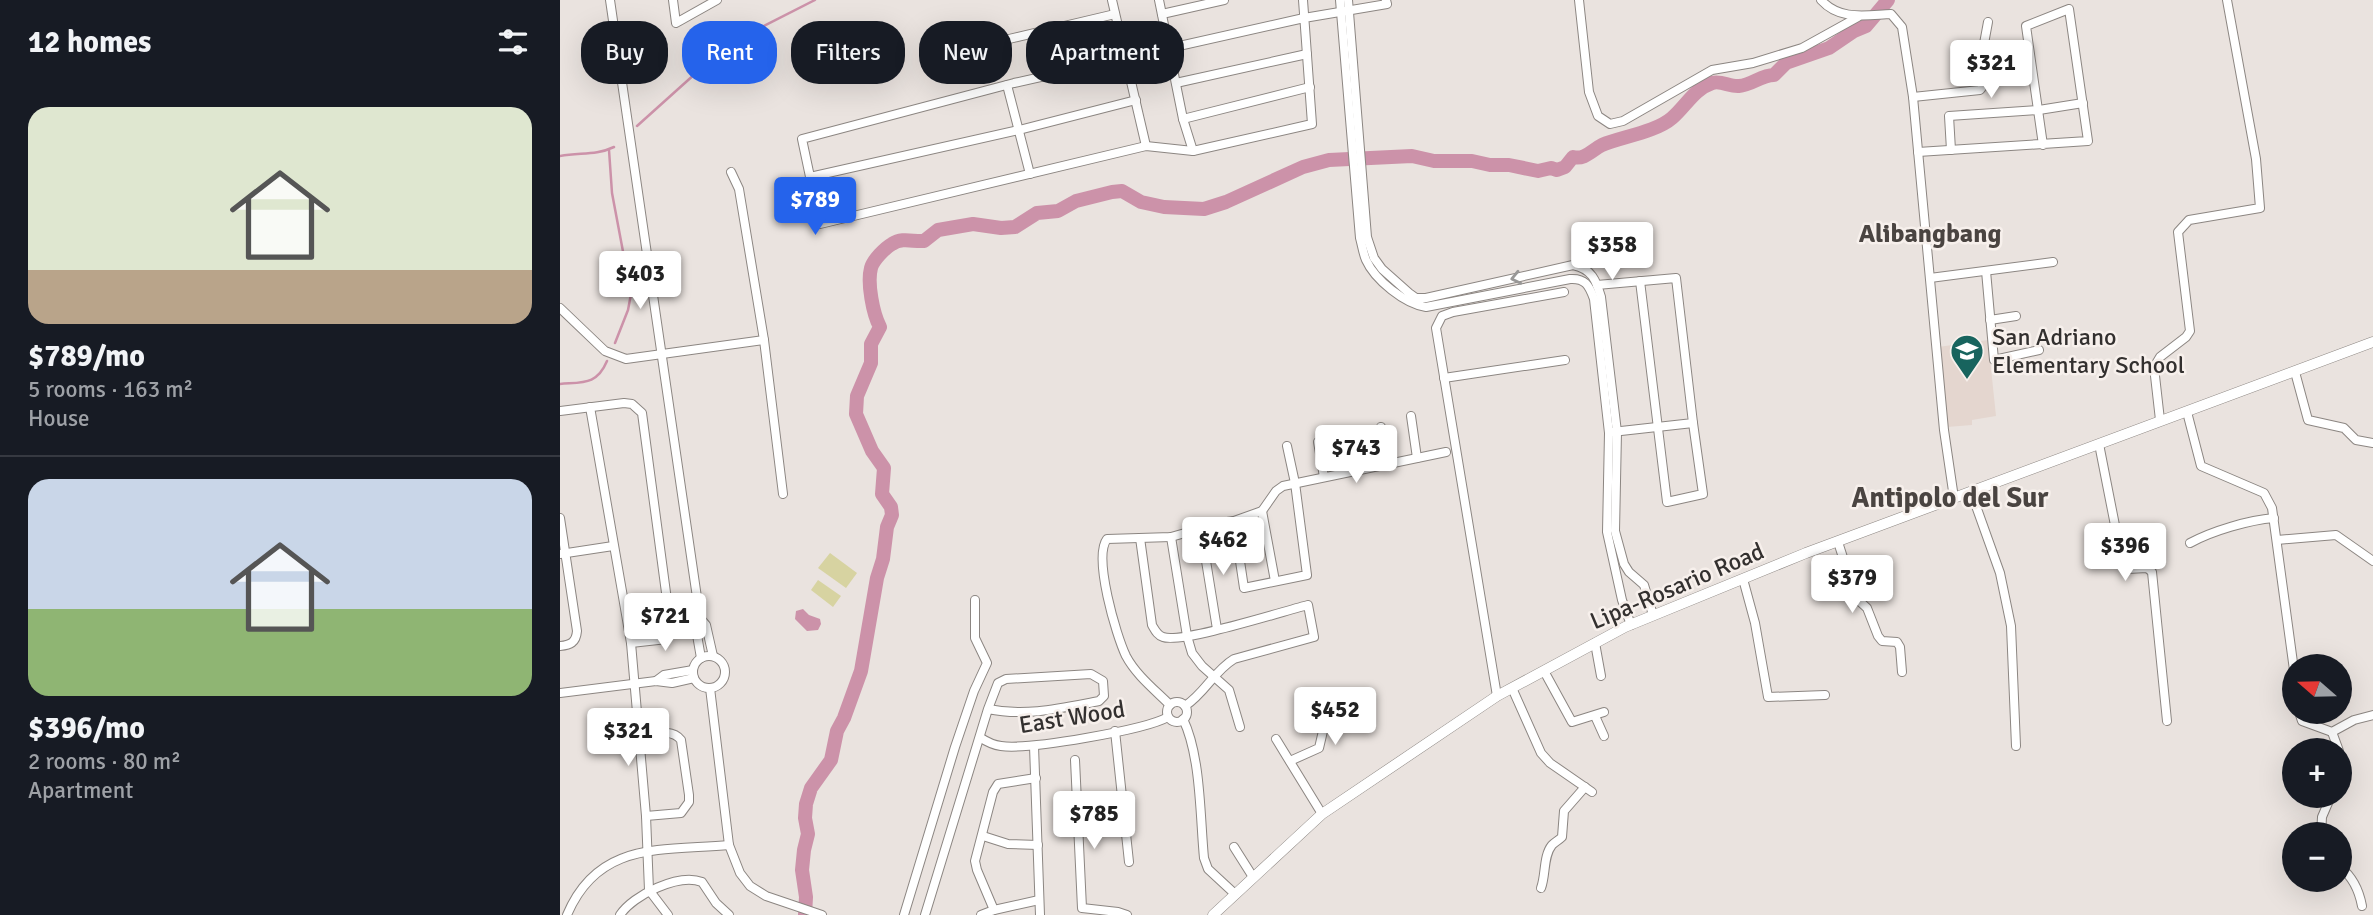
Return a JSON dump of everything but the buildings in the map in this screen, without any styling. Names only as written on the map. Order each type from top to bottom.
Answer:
[{"type":"main road","name":"Lipa-Rosario Road","points":[[1213,915],[1322,814],[1497,695],[1630,625],[1838,542],[2373,342]]},
{"type":"street","points":[[610,0],[699,618],[697,635],[701,657],[694,674]]},
{"type":"street","points":[[673,0],[676,23],[717,0]]},
{"type":"street","points":[[1112,0],[1117,21]]},
{"type":"street","points":[[1159,0],[1163,21]]},
{"type":"street","points":[[1162,14],[1224,0]]},
{"type":"street","points":[[1026,81],[802,139],[820,224],[1146,146],[1193,151],[1312,124],[1303,0]]},
{"type":"street","points":[[1340,0],[1346,7],[1355,147],[1367,237],[1374,258],[1382,269],[1416,298],[1573,265],[1590,271],[1601,297],[1613,432],[1615,531],[1624,564],[1644,585],[1653,615]]},
{"type":"street","points":[[1184,45],[1346,7],[1387,4],[1386,0]]},
{"type":"street","points":[[1578,0],[1589,92],[1598,116],[1610,124],[1623,121],[1712,71],[1753,63],[1802,48],[1863,17]]},
{"type":"street","points":[[1821,0],[1826,6],[1842,13],[1863,17],[1891,14],[1902,27],[1913,97],[1944,430],[1954,498]]},
{"type":"street","points":[[2160,421],[2154,367],[2160,358],[2190,331],[2178,232],[2189,220],[2260,208],[2256,159],[2227,0]]},
{"type":"street","points":[[1918,152],[2043,145],[2088,141],[2069,9],[2026,26],[2043,145]]},
{"type":"street","points":[[1012,38],[1115,14]]},
{"type":"street","points":[[1913,97],[1980,90],[1984,87],[1987,81],[1983,49],[1987,22]]},
{"type":"street","points":[[1184,81],[1307,54]]},
{"type":"street","points":[[1132,84],[1146,146]]},
{"type":"street","points":[[1176,84],[1193,151]]},
{"type":"street","points":[[1007,85],[1030,174]]},
{"type":"street","points":[[1183,119],[1310,87]]},
{"type":"street","points":[[810,177],[1019,130],[1136,100]]},
{"type":"street","points":[[1951,150],[1949,116],[2039,110],[2083,103]]},
{"type":"street","points":[[1357,168],[1360,238],[1367,262],[1376,275],[1413,305],[1426,307],[1570,279],[1580,279],[1589,286],[1594,299],[1613,432],[1607,521],[1622,600],[1630,625]]},
{"type":"street","points":[[731,172],[739,188],[764,340],[783,494]]},
{"type":"street","points":[[1930,278],[2053,262]]},
{"type":"street","points":[[1986,271],[1994,360],[2039,350]]},
{"type":"street","points":[[1597,285],[1640,281],[1676,278],[1703,494],[1667,502],[1640,281]]},
{"type":"street","points":[[1497,695],[1436,328],[1442,316],[1564,292]]},
{"type":"street","points":[[560,308],[605,351],[626,359],[764,340]]},
{"type":"street","points":[[1990,320],[2016,316]]},
{"type":"street","points":[[1444,378],[1565,360]]},
{"type":"street","points":[[2295,372],[2308,420],[2344,428],[2356,440],[2373,443]]},
{"type":"street","points":[[560,411],[624,403],[632,404],[642,413],[671,630],[667,639],[631,643]]},
{"type":"street","points":[[590,407],[631,643],[646,817],[649,890],[668,915]]},
{"type":"street","points":[[2187,412],[2201,466],[2264,493],[2269,499],[2293,654]]},
{"type":"street","points":[[1411,416],[1417,458]]},
{"type":"street","points":[[1613,432],[1693,423]]},
{"type":"street","points":[[1381,427],[1389,464]]},
{"type":"street","points":[[1348,434],[1356,471]]},
{"type":"street","points":[[1318,442],[1324,477]]},
{"type":"street","points":[[2099,444],[2123,566],[2127,569],[2147,568],[2152,572],[2167,720]]},
{"type":"street","points":[[1234,521],[1244,588],[1307,575],[1287,446]]},
{"type":"street","points":[[1170,705],[1140,675],[1127,657],[1117,634],[1102,555],[1107,539],[1171,537],[1201,530],[1262,510],[1276,491],[1295,484],[1446,452]]},
{"type":"street","points":[[1971,492],[2000,573],[2011,626],[2016,746]]},
{"type":"street","points":[[1262,510],[1275,581]]},
{"type":"street","points":[[560,518],[577,636],[572,643],[560,646]]},
{"type":"street","points":[[2190,543],[2257,519],[2274,518]]},
{"type":"street","points":[[1201,530],[1217,629]]},
{"type":"street","points":[[2277,540],[2336,535],[2373,561]]},
{"type":"street","points":[[1171,537],[1192,653],[1229,690],[1240,727]]},
{"type":"street","points":[[1140,538],[1152,625],[1156,632],[1164,637],[1187,636],[1308,605],[1314,637],[1234,659],[1214,677],[1202,694],[1185,706]]},
{"type":"street","points":[[1838,542],[1856,598],[1871,615],[1882,641],[1897,642],[1902,671]]},
{"type":"street","points":[[563,553],[613,546]]},
{"type":"street","points":[[1618,577],[1629,572]]},
{"type":"street","points":[[1743,579],[1755,623],[1768,697],[1825,695]]},
{"type":"street","points":[[560,601],[572,599]]},
{"type":"street","points":[[904,915],[974,691],[987,663],[975,638],[975,600]]},
{"type":"street","points":[[699,618],[706,625],[713,656]]},
{"type":"street","points":[[1595,643],[1601,676]]},
{"type":"street","points":[[694,674],[701,685],[710,688],[719,684],[725,671],[721,661],[713,656],[701,657]]},
{"type":"street","points":[[1544,671],[1569,720],[1576,723],[1600,714],[1604,736]]},
{"type":"street","points":[[560,693],[656,681],[663,674],[694,674]]},
{"type":"street","points":[[925,915],[988,709],[998,683],[1006,679],[1091,674],[1103,681],[1105,691],[1101,700],[1047,711],[1007,713],[988,709]]},
{"type":"street","points":[[710,688],[729,845],[740,873],[750,886],[766,896],[822,915]]},
{"type":"street","points":[[1512,688],[1541,753],[1550,763],[1588,789],[1564,811],[1562,837],[1552,845],[1547,856],[1541,888]]},
{"type":"street","points":[[1290,761],[1319,748],[1323,731],[1322,699]]},
{"type":"street","points":[[1178,702],[1185,706],[1186,715],[1183,719],[1175,722],[1168,717],[1170,705],[1178,702]]},
{"type":"street","points":[[2310,724],[2332,732],[2354,720],[2373,715]]},
{"type":"street","name":"East Wood","points":[[981,738],[1001,746],[1034,746],[1115,731],[1168,717]]},
{"type":"street","points":[[1183,719],[1190,733],[1194,752],[1204,858],[1208,869],[1235,894]]},
{"type":"street","points":[[1115,731],[1129,862]]},
{"type":"street","points":[[639,735],[673,732],[679,736],[689,795],[689,802],[681,813],[646,817]]},
{"type":"street","points":[[2332,732],[2334,738]]},
{"type":"street","points":[[1276,739],[1322,814]]},
{"type":"street","points":[[1034,746],[1040,915]]},
{"type":"street","points":[[1075,761],[1082,908],[1127,915]]},
{"type":"street","points":[[994,909],[976,870],[975,861],[996,786],[1036,778]]},
{"type":"street","points":[[983,836],[1008,844],[1038,845]]},
{"type":"street","points":[[567,915],[596,872],[620,858],[646,852],[729,845]]},
{"type":"street","points":[[1234,847],[1253,877]]},
{"type":"street","points":[[620,915],[629,904],[649,890],[696,880],[705,885],[716,903],[729,915]]},
{"type":"street","points":[[2352,880],[2360,892],[2362,906]]},
{"type":"street","points":[[981,915],[994,909],[1039,900]]},
{"type":"shaded area","name":"San Adriano Elementary School","points":[[1988,340],[1996,416],[1972,420],[1972,425],[1947,427],[1938,347]]},
{"type":"shaded area","points":[[830,553],[857,573],[846,588],[818,568]]},
{"type":"shaded area","points":[[818,580],[841,596],[833,607],[811,590]]},
{"type":"shaded area","points":[[803,609],[809,615],[820,619],[818,630],[807,631],[795,619],[796,611]]},
{"type":"waterway","points":[[637,126],[726,46],[741,41],[815,0]]},
{"type":"waterway","points":[[805,915],[806,897],[802,870],[808,834],[806,804],[811,788],[831,760],[837,731],[861,671],[887,527],[892,515],[891,507],[882,494],[884,468],[872,451],[856,414],[857,396],[871,363],[871,344],[880,327],[871,298],[871,268],[886,248],[900,241],[924,241],[938,230],[973,224],[1015,227],[1037,213],[1058,211],[1076,201],[1112,192],[1122,191],[1141,202],[1164,207],[1204,209],[1226,202],[1303,167],[1329,160],[1412,156],[1434,161],[1472,161],[1538,171],[1551,168],[1557,170],[1565,167],[1573,157],[1585,156],[1602,145],[1665,123],[1706,86],[1715,82],[1744,85],[1774,75],[1786,63],[1829,48],[1866,26],[1888,0]]},
{"type":"waterway","points":[[560,156],[594,153],[614,147]]},
{"type":"waterway","points":[[609,150],[612,193],[631,294],[628,310],[615,343]]},
{"type":"waterway","points":[[560,384],[588,381],[599,374],[607,361]]},
{"type":"place","name":"San Adriano Elementary School","points":[[1967,381]]},
{"type":"district","name":"Alibangbang","points":[[1930,234]]},
{"type":"district","name":"Antipolo del Sur","points":[[1950,498]]}]
